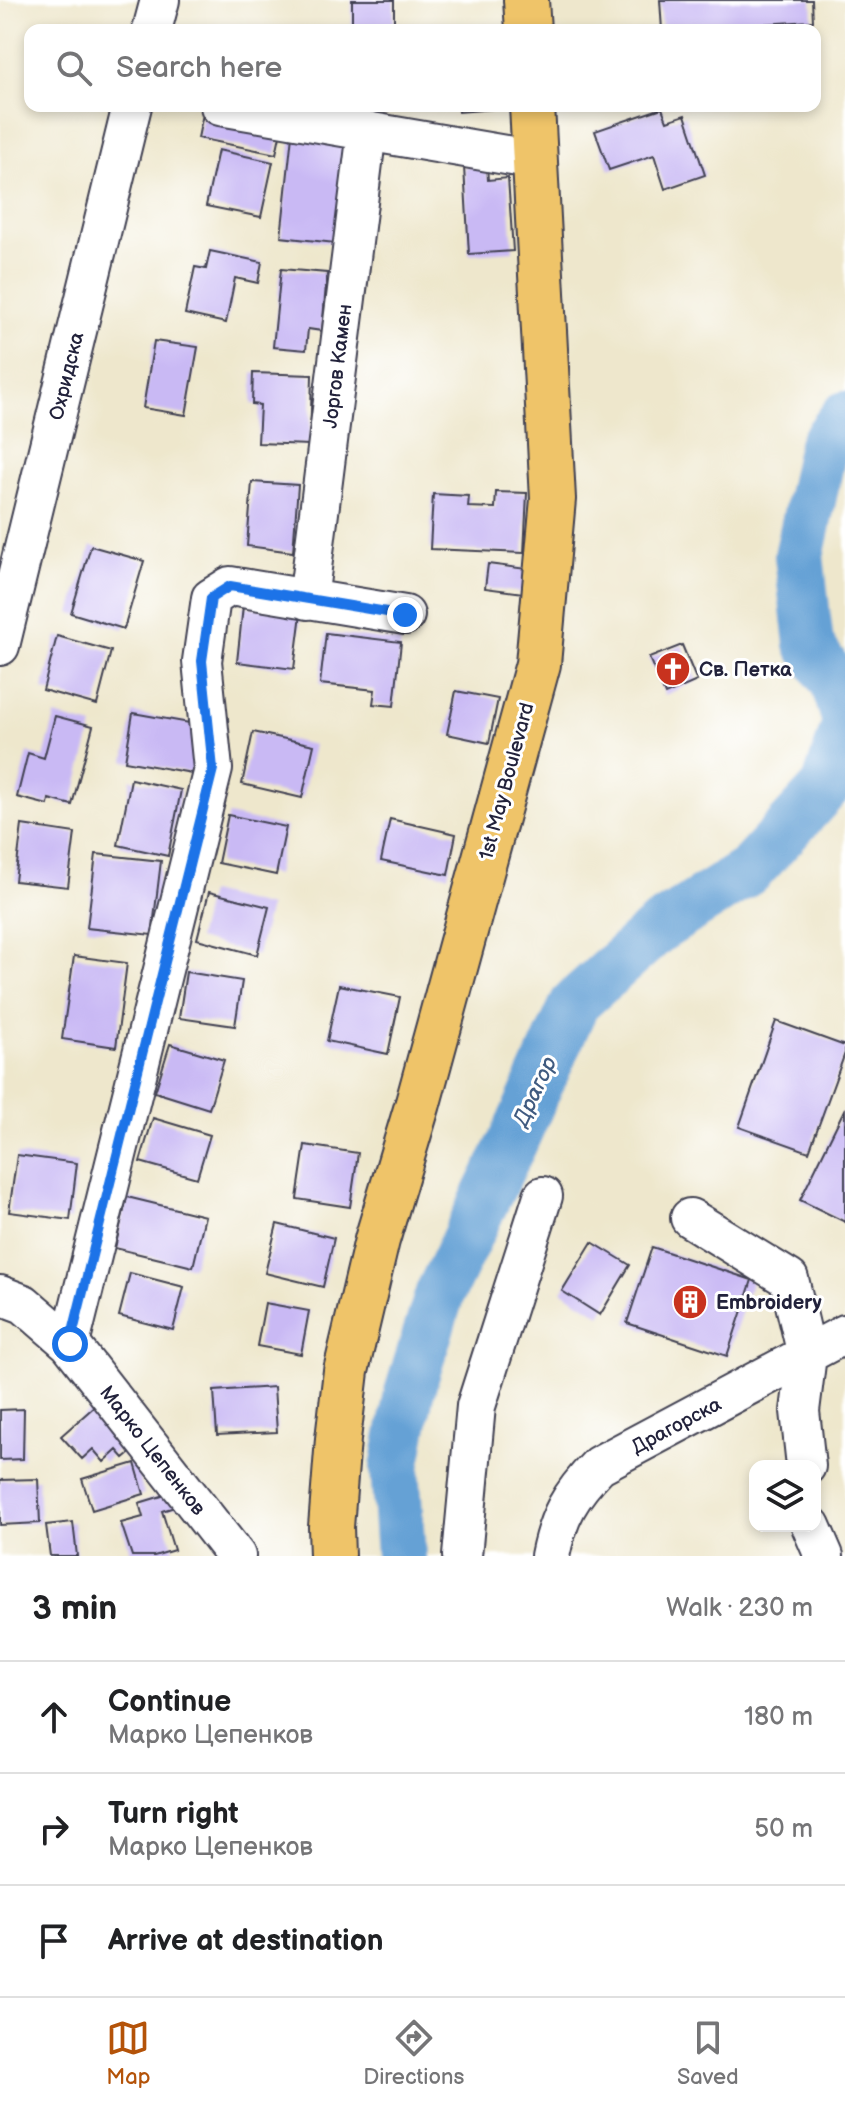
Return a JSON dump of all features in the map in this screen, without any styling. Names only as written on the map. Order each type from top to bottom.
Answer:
[{"type":"main road","points":[[526,0],[528,24]]},
{"type":"main road","name":"1st May Boulevard","points":[[332,1549],[338,1439],[346,1371],[377,1240],[418,1103],[538,664],[553,499],[532,112]]},
{"type":"street","points":[[154,24],[160,0]]},
{"type":"street","name":"Охридска","points":[[0,646],[6,592],[130,112]]},
{"type":"street","points":[[255,112],[535,160]]},
{"type":"street","name":"Јоргов Камен","points":[[308,600],[367,131]]},
{"type":"street","points":[[70,1344],[213,769],[202,661],[211,598],[230,586],[405,615]]},
{"type":"street","points":[[462,1556],[476,1406],[543,1196]]},
{"type":"street","points":[[690,1218],[789,1279],[807,1355],[800,1411],[805,1460]]},
{"type":"street","name":"Марко Цепенков","points":[[0,1295],[24,1304],[70,1344],[236,1556]]},
{"type":"street","name":"Драгорска","points":[[550,1556],[563,1510],[599,1465],[845,1334]]},
{"type":"street","points":[[814,1532],[824,1556]]},
{"type":"building","points":[[352,0],[394,0],[394,24],[352,24]]},
{"type":"building","points":[[660,0],[812,0],[813,21],[662,24]]},
{"type":"building","points":[[203,112],[218,112],[282,126],[276,154],[198,138]]},
{"type":"building","points":[[650,112],[664,112],[667,121],[685,115],[705,175],[665,189],[654,155],[609,170],[595,131]]},
{"type":"building","points":[[292,135],[347,141],[335,243],[281,237]]},
{"type":"building","points":[[218,150],[273,162],[261,217],[206,206]]},
{"type":"building","points":[[487,166],[488,180],[508,178],[513,251],[469,254],[464,167]]},
{"type":"building","points":[[210,251],[262,262],[258,283],[235,278],[226,323],[185,314],[195,267],[206,269]]},
{"type":"building","points":[[281,269],[327,273],[322,331],[308,329],[306,350],[273,347]]},
{"type":"building","points":[[154,341],[198,347],[186,415],[143,408]]},
{"type":"building","points":[[253,373],[312,375],[310,445],[258,443],[260,405],[252,404]]},
{"type":"building","points":[[252,482],[298,485],[293,552],[247,546]]},
{"type":"building","points":[[496,492],[527,493],[524,553],[430,549],[433,494],[469,496],[468,507],[495,508]]},
{"type":"building","points":[[91,546],[144,561],[124,629],[71,613]]},
{"type":"building","points":[[488,564],[527,569],[523,593],[485,588]]},
{"type":"building","points":[[243,606],[301,614],[294,669],[237,662]]},
{"type":"building","points":[[326,633],[401,642],[394,706],[373,704],[375,690],[320,684]]},
{"type":"building","points":[[57,636],[111,651],[97,705],[43,690]]},
{"type":"building","name":"Св. Петка","points":[[682,645],[697,681],[665,695],[649,658]]},
{"type":"building","points":[[456,691],[498,699],[489,743],[447,734]]},
{"type":"building","points":[[133,713],[201,725],[192,773],[125,761]]},
{"type":"building","points":[[55,716],[93,726],[72,805],[49,799],[48,805],[17,797],[28,753],[44,758]]},
{"type":"building","points":[[253,732],[314,745],[302,798],[242,784]]},
{"type":"building","points":[[131,779],[181,790],[168,856],[118,845]]},
{"type":"building","points":[[228,815],[286,827],[276,875],[218,863]]},
{"type":"building","points":[[390,819],[456,834],[448,875],[381,861]]},
{"type":"building","points":[[22,825],[75,833],[68,887],[15,881]]},
{"type":"building","points":[[96,854],[161,861],[152,935],[87,928]]},
{"type":"building","points":[[209,892],[269,907],[257,955],[197,939]]},
{"type":"building","points":[[74,956],[127,963],[116,1047],[62,1039]]},
{"type":"building","points":[[186,972],[242,981],[235,1026],[179,1018]]},
{"type":"building","points":[[339,985],[400,997],[388,1054],[327,1041]]},
{"type":"building","points":[[776,1021],[845,1046],[809,1152],[739,1127]]},
{"type":"building","points":[[170,1044],[224,1060],[209,1109],[155,1092]]},
{"type":"building","points":[[845,1108],[845,1222],[800,1200]]},
{"type":"building","points":[[153,1118],[210,1135],[197,1178],[140,1162]]},
{"type":"building","points":[[305,1145],[358,1153],[350,1207],[297,1199]]},
{"type":"building","points":[[17,1155],[77,1163],[70,1220],[9,1212]]},
{"type":"building","points":[[127,1197],[205,1216],[193,1267],[115,1248]]},
{"type":"building","points":[[277,1224],[334,1238],[323,1287],[265,1273]]},
{"type":"building","points":[[592,1242],[630,1265],[600,1315],[562,1291]]},
{"type":"building","name":"Embroidery","points":[[652,1247],[752,1280],[727,1356],[627,1323]]},
{"type":"building","points":[[130,1273],[184,1287],[173,1330],[119,1316]]},
{"type":"building","points":[[265,1303],[309,1311],[301,1354],[257,1346]]},
{"type":"building","points":[[274,1387],[277,1432],[217,1435],[214,1391]]},
{"type":"building","points":[[95,1406],[134,1450],[124,1458],[117,1450],[104,1462],[93,1449],[82,1459],[61,1436]]},
{"type":"building","points":[[24,1409],[23,1459],[0,1460],[0,1410]]},
{"type":"building","points":[[135,1463],[144,1494],[92,1510],[82,1479]]},
{"type":"building","points":[[38,1479],[40,1523],[0,1525],[0,1480]]},
{"type":"building","points":[[172,1493],[181,1505],[162,1511],[174,1550],[154,1556],[132,1556],[121,1523],[143,1517],[139,1503]]},
{"type":"building","points":[[73,1522],[77,1556],[50,1556],[46,1525]]},
{"type":"waterway","name":"Драгор","points":[[845,416],[823,445],[799,556],[809,644],[835,683],[845,715]]},
{"type":"waterway","name":"Драгор","points":[[401,1556],[395,1468],[409,1393],[440,1293],[575,1003],[656,930],[750,870],[826,787],[845,729]]},
{"type":"place","name":"Св. Петка","points":[[673,669]]},
{"type":"place","name":"Embroidery","points":[[690,1302]]},
{"type":"route","points":[[70,1344],[213,769],[202,661],[211,598],[230,586],[405,615]]}]
